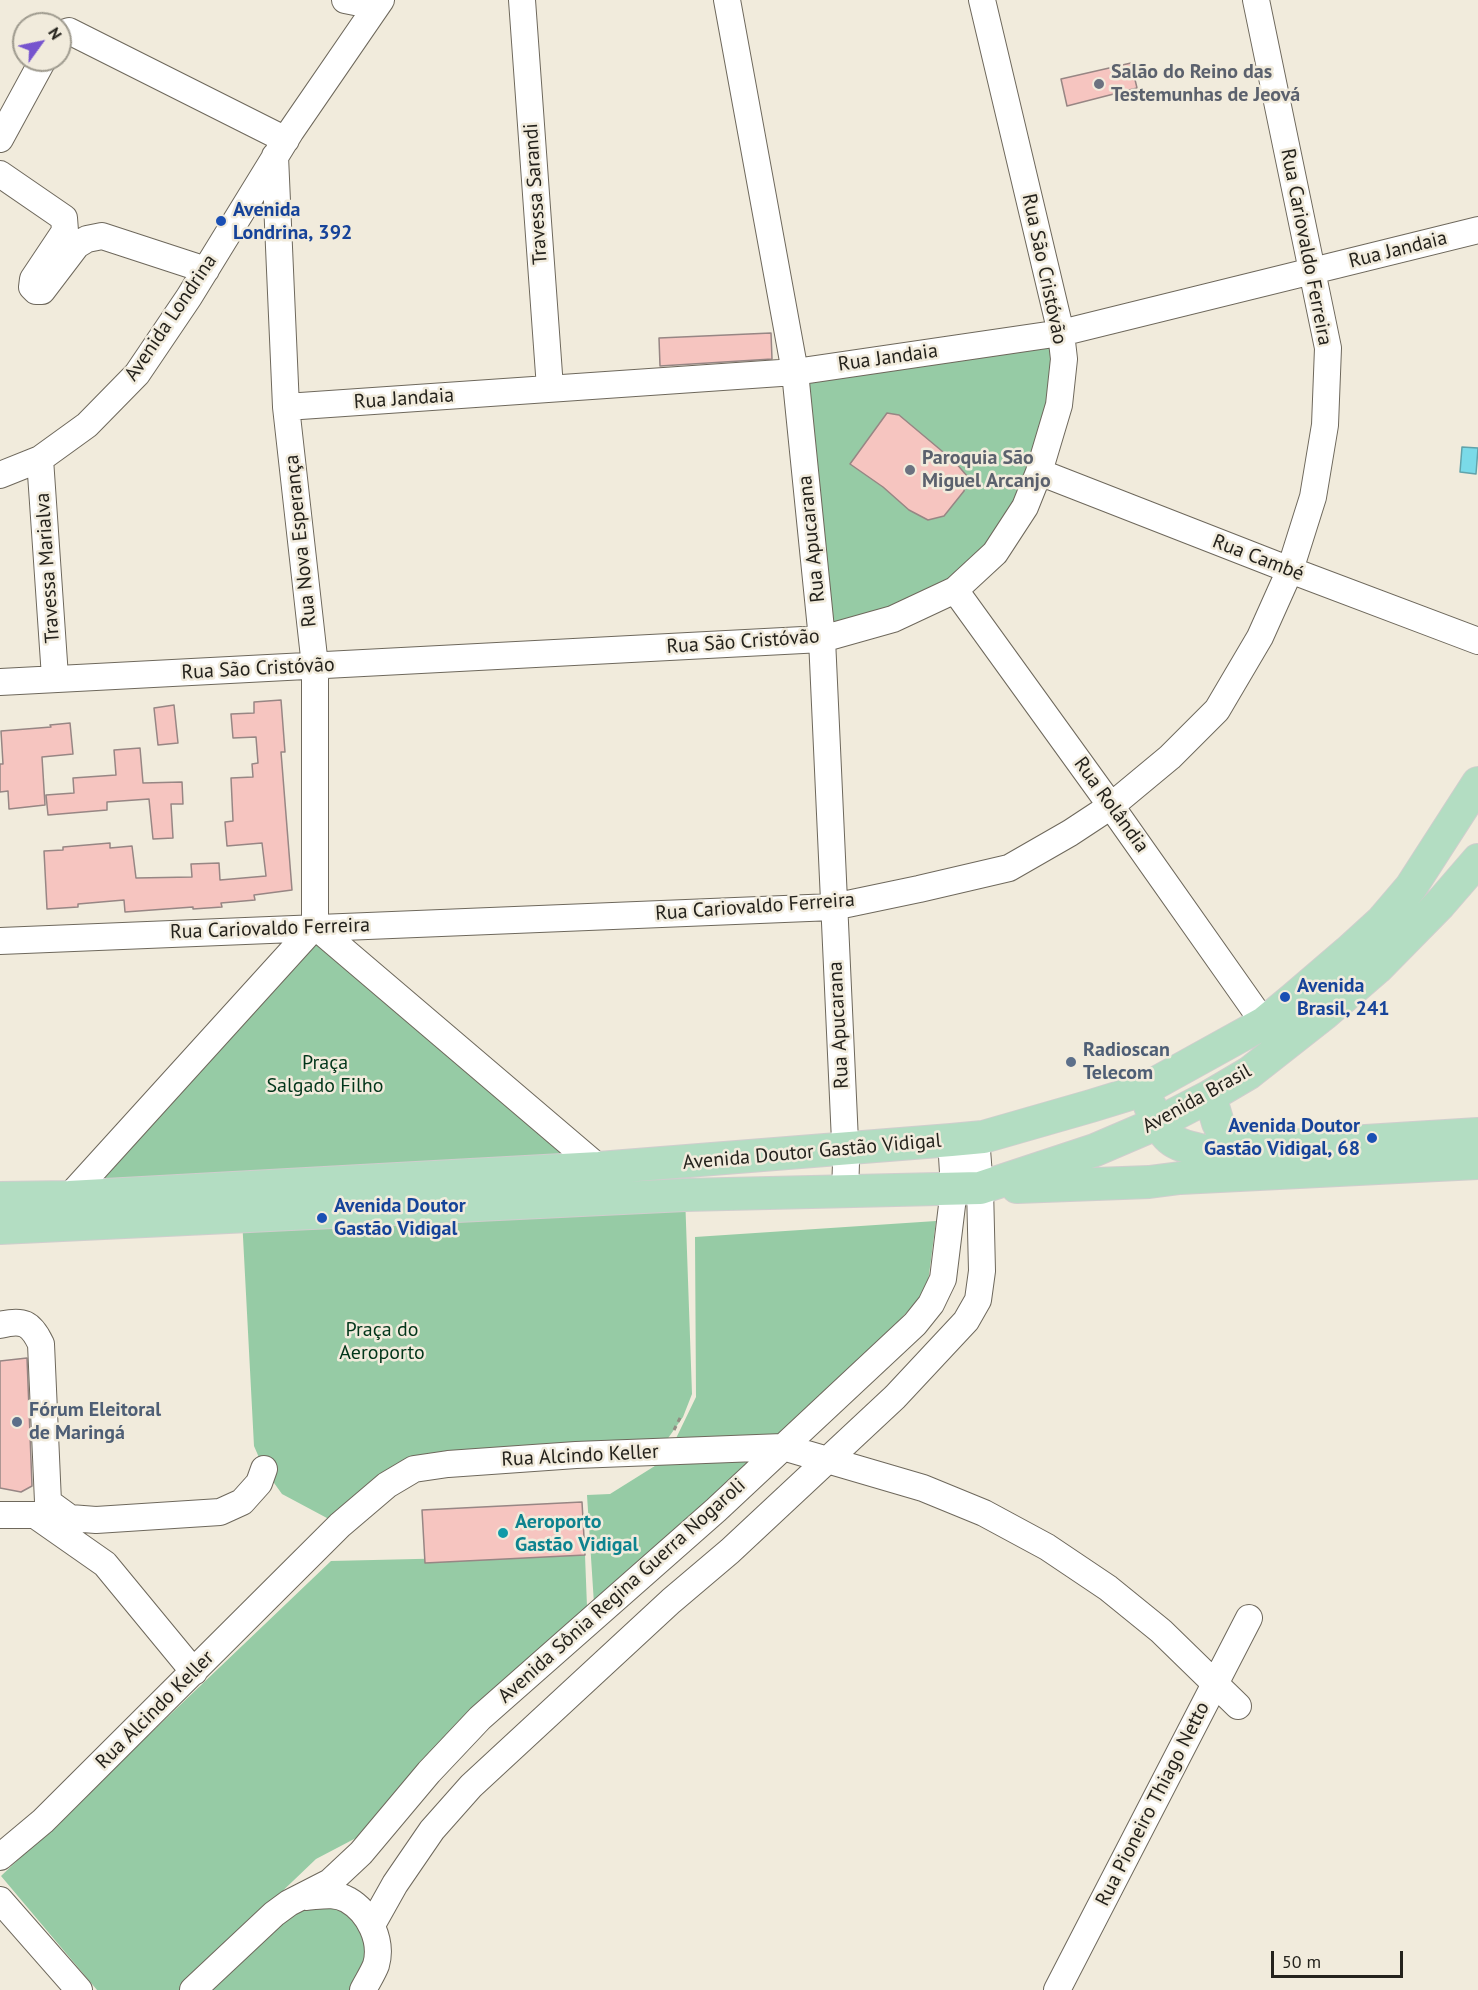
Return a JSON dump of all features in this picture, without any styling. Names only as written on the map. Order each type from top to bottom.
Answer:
[{"type":"main road","name":"Avenida Brasil","points":[[1143,1090],[1264,1023],[1382,921],[1411,887],[1478,783]]},
{"type":"main road","name":"Avenida Brasil","points":[[845,1193],[967,1188],[1095,1150],[1158,1123],[1210,1096],[1249,1072],[1324,1014],[1377,968],[1440,904],[1478,860]]},
{"type":"main road","points":[[1143,1090],[1158,1123],[1169,1138],[1180,1146],[1205,1150],[1478,1134]]},
{"type":"main road","name":"Avenida Doutor Gastão Vidigal","points":[[0,1198],[69,1197],[599,1168],[964,1139],[1143,1090]]},
{"type":"main road","points":[[1210,1096],[1218,1123],[1232,1150]]},
{"type":"main road","points":[[1180,1146],[1180,1178]]},
{"type":"main road","points":[[967,1188],[1149,1182],[1180,1178],[1478,1163]]},
{"type":"main road","name":"Avenida Doutor Gastão Vidigal","points":[[0,1228],[685,1195],[845,1193]]},
{"type":"street","points":[[345,0],[355,2],[373,0]]},
{"type":"street","name":"Avenida Londrina","points":[[0,475],[40,459],[87,425],[137,374],[206,270],[280,148],[381,0]]},
{"type":"street","name":"Travessa Sarandi","points":[[522,0],[550,388]]},
{"type":"street","name":"Rua Apucarana","points":[[726,0],[795,372],[822,639],[845,1193]]},
{"type":"street","name":"Rua São Cristóvão","points":[[0,682],[55,677],[315,666],[822,639],[893,619],[955,590],[995,553],[1025,507],[1039,472],[1059,405],[1064,359],[1061,333],[982,0]]},
{"type":"street","name":"Rua Cariovaldo Ferreira","points":[[0,940],[833,907],[1009,868],[1111,806],[1170,757],[1217,710],[1260,637],[1290,570],[1314,496],[1325,425],[1328,348],[1256,0]]},
{"type":"street","points":[[72,33],[280,148]]},
{"type":"street","points":[[0,139],[37,72]]},
{"type":"street","name":"Rua Nova Esperança","points":[[280,148],[286,407],[315,666],[315,927]]},
{"type":"street","points":[[0,174],[64,218],[65,231],[33,279],[32,287],[36,291],[42,291],[77,244],[102,236],[206,270]]},
{"type":"street","name":"Rua Jandaia","points":[[286,407],[795,372],[1061,333],[1478,230]]},
{"type":"street","name":"Travessa Marialva","points":[[40,459],[55,677]]},
{"type":"street","name":"Rua Cambé","points":[[1039,472],[1478,641]]},
{"type":"street","name":"Rua Rolândia","points":[[955,590],[1264,1023]]},
{"type":"street","points":[[69,1197],[315,927],[599,1168]]},
{"type":"street","name":"Avenida Sônia Regina Guerra Nogaroli","points":[[372,1925],[395,1884],[432,1830],[471,1786],[671,1601],[730,1551],[895,1397],[966,1321],[978,1300],[982,1271],[967,1188],[964,1139]]},
{"type":"street","points":[[241,1186],[242,1218]]},
{"type":"street","name":"Avenida Sônia Regina Guerra Nogaroli","points":[[193,1990],[274,1914],[330,1882],[361,1854],[429,1772],[480,1718],[698,1526],[915,1324],[931,1304],[943,1279],[967,1188]]},
{"type":"street","points":[[0,1325],[12,1322],[27,1324],[35,1330],[41,1344],[48,1502],[70,1518],[96,1520],[220,1512],[242,1502],[258,1483],[264,1469]]},
{"type":"street","name":"Rua Alcindo Keller","points":[[0,1857],[43,1821],[340,1525],[387,1485],[414,1468],[576,1455],[783,1448],[827,1460],[923,1488],[984,1513],[1047,1547],[1108,1588],[1161,1631],[1238,1706]]},
{"type":"street","points":[[0,1515],[35,1515],[105,1564],[194,1672]]},
{"type":"street","name":"Rua Pioneiro Thiago Netto","points":[[1057,1990],[1249,1618]]},
{"type":"street","points":[[304,1897],[331,1895],[347,1899],[372,1925],[378,1946],[376,1964],[363,1990]]},
{"type":"street","points":[[0,1900],[79,1990]]},
{"type":"green space","points":[[1061,333],[1039,472],[955,590],[824,639],[795,372]]},
{"type":"green space","name":"Praça Salgado Filho","points":[[315,926],[599,1168],[69,1197]]},
{"type":"green space","name":"Praça do Aeroporto","points":[[685,1195],[692,1394],[683,1417],[659,1451],[448,1464],[340,1525],[282,1494],[264,1469],[254,1446],[242,1218]]},
{"type":"green space","points":[[936,1221],[927,1290],[865,1358],[594,1604],[587,1495],[610,1494],[666,1459],[696,1397],[695,1237]]},
{"type":"green space","points":[[585,1555],[587,1607],[560,1635],[478,1703],[356,1838],[316,1859],[179,1990],[97,1990],[1,1876],[331,1561]]},
{"type":"green space","points":[[305,1901],[345,1903],[373,1946],[358,1990],[201,1990]]},
{"type":"water","points":[[1462,447],[1478,448],[1476,474],[1460,472]]},
{"type":"building","name":"Salão do Reino das Testemunhas de Jeová","points":[[1131,63],[1137,88],[1067,106],[1061,79]]},
{"type":"building","points":[[771,333],[772,359],[660,366],[659,338]]},
{"type":"building","name":"Paroquia São Miguel Arcanjo","points":[[887,413],[899,415],[955,462],[967,476],[964,491],[944,516],[928,520],[909,510],[883,487],[850,464]]},
{"type":"building","points":[[281,700],[285,752],[281,752],[292,890],[254,895],[255,900],[221,903],[222,907],[125,912],[124,900],[47,909],[44,851],[63,850],[63,847],[110,843],[110,848],[132,846],[136,878],[192,877],[191,864],[219,863],[220,880],[266,876],[262,843],[227,846],[225,822],[233,821],[231,778],[253,777],[252,764],[258,763],[256,737],[233,738],[231,714],[254,713],[254,702]]},
{"type":"building","points":[[174,705],[178,743],[158,745],[154,708]]},
{"type":"building","points":[[70,723],[73,754],[42,757],[45,805],[9,809],[8,791],[0,792],[0,764],[3,764],[1,731]]},
{"type":"building","points":[[140,748],[143,783],[182,782],[183,804],[171,804],[173,838],[153,839],[149,799],[107,802],[107,810],[48,815],[46,795],[74,793],[73,778],[116,775],[114,750]]},
{"type":"building","name":"Fórum Eleitoral de Maringá","points":[[27,1358],[32,1486],[21,1492],[0,1488],[0,1361]]},
{"type":"building","name":"Aeroporto Gastão Vidigal","points":[[582,1502],[585,1555],[425,1563],[422,1510]]},
{"type":"place","name":"Salão do Reino das Testemunhas de Jeová","points":[[1099,84]]},
{"type":"place","name":"Avenida Londrina, 392","points":[[221,221]]},
{"type":"place","name":"Paroquia São Miguel Arcanjo","points":[[910,470]]},
{"type":"place","name":"Avenida Brasil, 241","points":[[1285,997]]},
{"type":"place","name":"Radioscan Telecom","points":[[1071,1062]]},
{"type":"place","name":"Avenida Doutor Gastão Vidigal, 68","points":[[1372,1138]]},
{"type":"place","name":"Avenida Doutor Gastão Vidigal","points":[[322,1218]]},
{"type":"place","name":"Fórum Eleitoral de Maringá","points":[[17,1422]]},
{"type":"place","name":"Aeroporto Gastão Vidigal","points":[[503,1533]]}]
